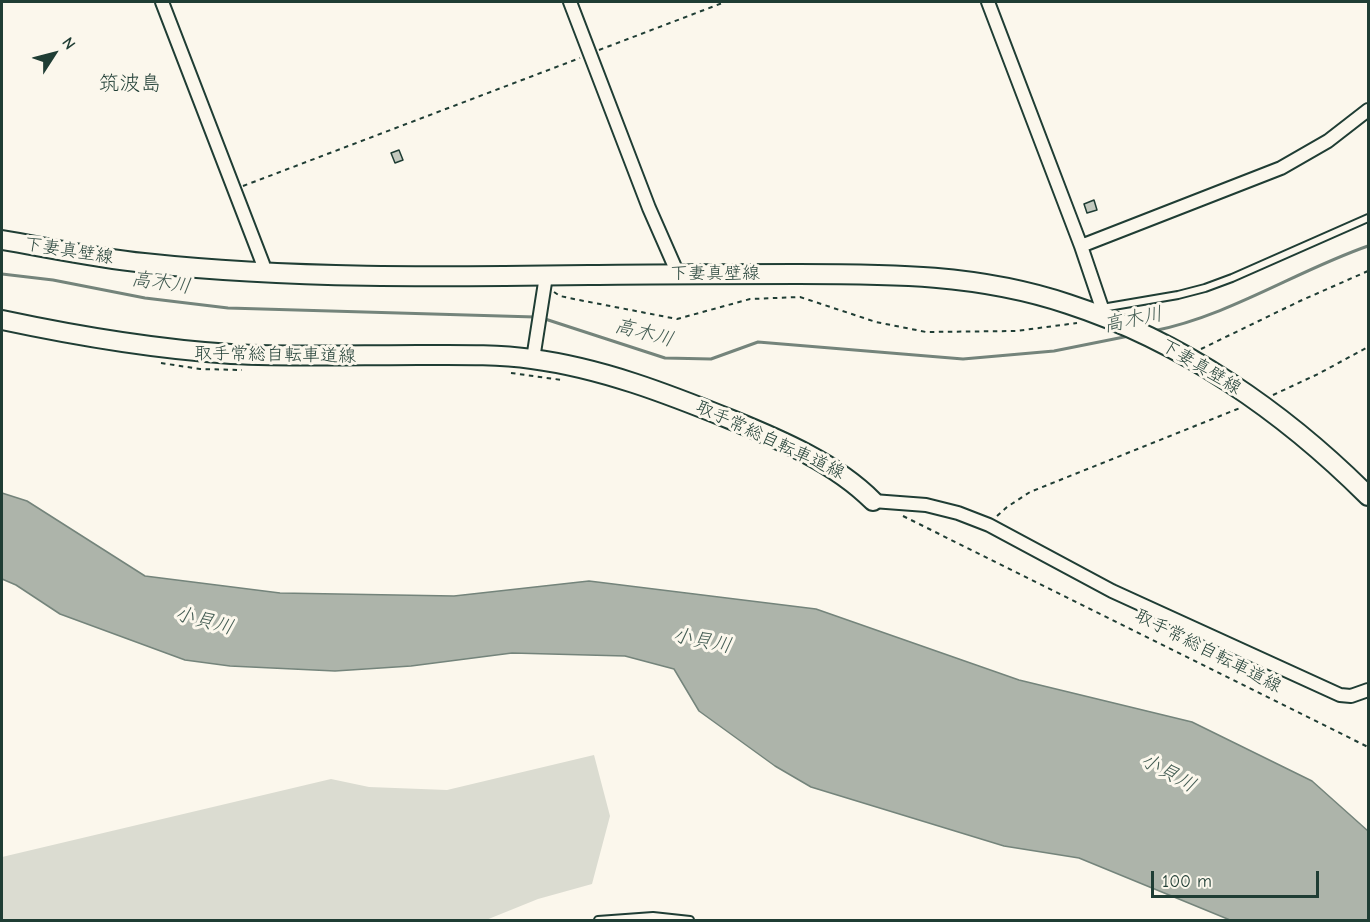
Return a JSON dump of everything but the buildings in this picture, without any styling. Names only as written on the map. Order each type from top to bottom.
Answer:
[{"type":"main road","name":"下妻真壁線","points":[[2,240],[142,263],[264,273],[545,283],[678,274],[869,274],[958,279],[1032,293],[1103,314],[1146,334],[1257,401],[1340,467],[1368,496]]},
{"type":"main road","points":[[2,320],[162,348],[231,354],[466,355],[532,359],[612,376],[696,405],[770,435],[844,475],[859,486],[873,501]]},
{"type":"street","points":[[162,2],[263,264],[264,273]]},
{"type":"street","points":[[570,2],[651,213],[678,274]]},
{"type":"street","points":[[988,2],[1081,246],[1103,314]]},
{"type":"street","points":[[1081,246],[1281,168],[1328,141],[1368,110]]},
{"type":"street","points":[[532,359],[545,283]]},
{"type":"street","points":[[873,501],[926,505],[958,513],[989,525],[1112,591],[1340,695],[1351,696],[1368,690]]},
{"type":"lane","points":[[1103,314],[1205,288],[1368,218]]},
{"type":"lane","points":[[598,921],[653,916],[690,921]]},
{"type":"path","points":[[235,190],[725,2]]},
{"type":"path","points":[[1181,354],[1368,271]]},
{"type":"path","points":[[545,283],[560,296],[677,319],[750,299],[800,297],[876,322],[926,332],[1016,331],[1077,323]]},
{"type":"path","points":[[989,525],[1006,507],[1030,492],[1257,401],[1318,374],[1368,347]]},
{"type":"path","name":"取手常総自転車道線","points":[[154,362],[200,369],[246,370]]},
{"type":"path","points":[[506,372],[571,381]]},
{"type":"path","name":"取手常総自転車道線","points":[[903,516],[1368,747]]},
{"type":"shaded area","points":[[594,755],[610,816],[592,884],[538,899],[486,920],[2,920],[2,857],[331,779],[369,787],[447,790]]},
{"type":"water","name":"小貝川","points":[[2,493],[27,501],[145,576],[280,593],[454,596],[589,581],[816,609],[1019,680],[1192,722],[1312,781],[1368,831],[1368,920],[1230,920],[1079,858],[1004,846],[811,787],[775,766],[699,711],[674,669],[625,656],[512,653],[411,666],[335,671],[230,666],[185,660],[60,614],[16,585],[2,579]]},
{"type":"waterway","name":"高木川","points":[[1153,331],[1209,315],[1368,246]]},
{"type":"waterway","name":"高木川","points":[[2,274],[53,280],[145,298],[228,308],[535,317]]},
{"type":"waterway","name":"高木川","points":[[542,318],[665,358],[711,359],[758,342],[963,359],[1054,351],[1129,336]]},
{"type":"district","name":"筑波島","points":[[130,84]]}]
